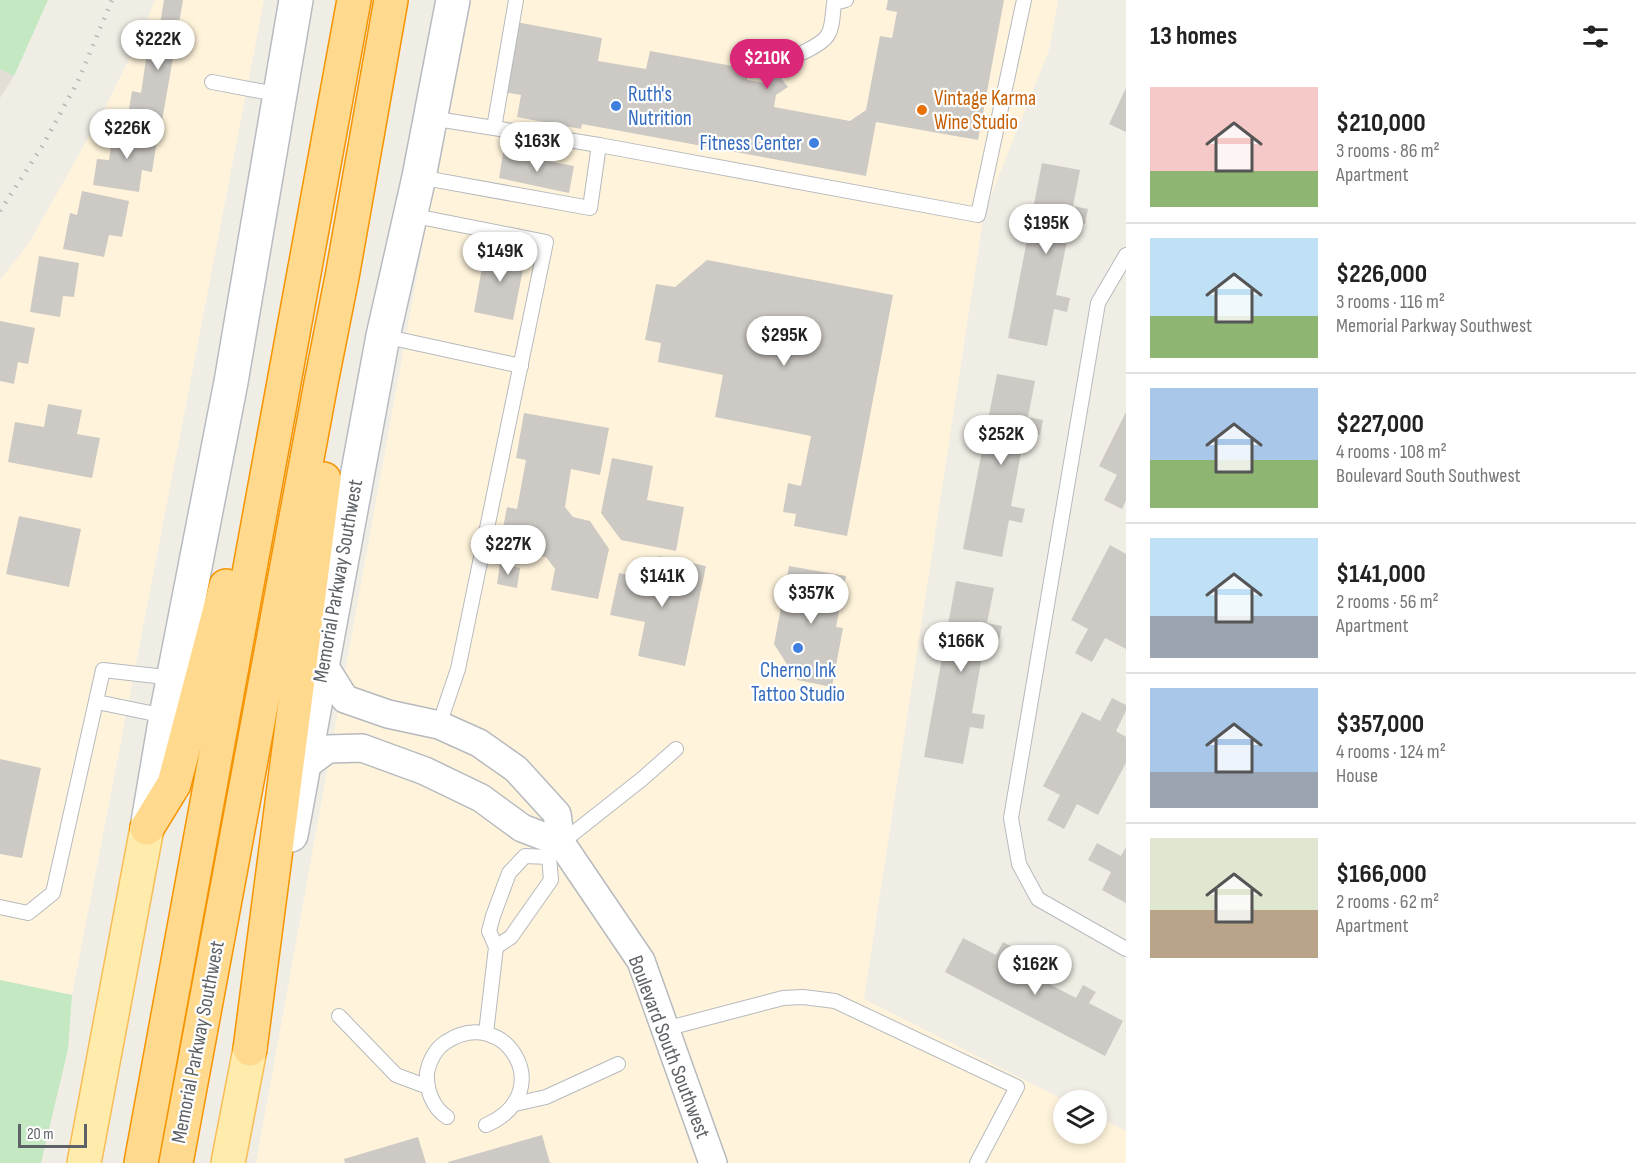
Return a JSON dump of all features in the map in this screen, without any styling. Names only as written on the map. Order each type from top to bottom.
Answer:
[{"type":"highway","name":"Memorial Parkway Southwest","points":[[141,1163],[354,0]]},
{"type":"highway","name":"Memorial Parkway Southwest","points":[[176,1163],[342,277],[391,0]]},
{"type":"highway","points":[[147,828],[174,784],[233,557],[255,437],[284,381]]},
{"type":"highway","points":[[250,1049],[327,452],[321,383]]},
{"type":"main road","points":[[84,1163],[166,716],[231,382],[296,0]]},
{"type":"main road","name":"Memorial Parkway Southwest","points":[[228,1163],[305,766],[383,336],[419,177],[453,0]]},
{"type":"street","name":"Boulevard South Southwest","points":[[322,664],[345,699],[388,714],[439,725],[479,743],[516,769],[557,814],[555,850],[641,961],[713,1163]]},
{"type":"street","points":[[305,766],[328,749],[362,748],[425,771],[481,798],[555,850]]},
{"type":"lane","points":[[494,128],[516,0]]},
{"type":"lane","points":[[804,52],[819,45],[831,33],[834,3],[846,0]]},
{"type":"lane","points":[[430,118],[599,145],[978,215],[1024,0]]},
{"type":"lane","points":[[212,82],[281,95]]},
{"type":"lane","points":[[419,177],[590,208],[599,145]]},
{"type":"lane","points":[[410,215],[546,242],[458,669],[439,725]]},
{"type":"lane","points":[[1126,255],[1098,303],[1011,818],[1019,864],[1038,899],[1126,949]]},
{"type":"lane","points":[[383,336],[521,366]]},
{"type":"lane","points":[[0,907],[28,913],[53,893],[103,670],[174,678]]},
{"type":"lane","points":[[97,702],[166,716]]},
{"type":"lane","points":[[486,1033],[496,947],[489,931],[509,873],[525,856],[555,850],[676,749]]},
{"type":"lane","points":[[496,947],[511,937],[551,880],[555,850]]},
{"type":"lane","points":[[665,1029],[783,998],[803,997],[835,1001],[1017,1087],[977,1163]]},
{"type":"lane","points":[[339,1016],[396,1075],[428,1087]]},
{"type":"lane","points":[[447,1117],[433,1102],[428,1087],[428,1071],[433,1057],[442,1044],[455,1035],[471,1032],[486,1033],[501,1039],[512,1050],[519,1064],[522,1079],[514,1104],[501,1119],[486,1125]]},
{"type":"lane","points":[[514,1104],[546,1097],[618,1064]]},
{"type":"shaded area","points":[[155,0],[264,0],[72,995],[0,980],[0,280],[29,243],[103,112],[140,37]]},
{"type":"shaded area","points":[[467,0],[1058,0],[1049,50],[984,213],[864,999],[1053,1094],[1053,1144],[1107,1144],[1107,1121],[1126,1131],[1126,1163],[256,1163]]},
{"type":"shaded area","points":[[0,69],[14,76],[0,98]]},
{"type":"green space","points":[[0,0],[48,0],[14,76],[0,69]]},
{"type":"green space","points":[[0,980],[72,995],[68,1049],[41,1163],[0,1163]]},
{"type":"building","points":[[164,0],[183,0],[161,127],[127,121],[132,91],[141,93],[146,59],[154,61]]},
{"type":"building","points":[[888,0],[1004,0],[978,140],[876,122],[866,176],[582,124],[581,129],[517,117],[521,95],[503,92],[516,22],[602,38],[598,61],[646,69],[650,51],[749,69],[747,80],[765,83],[778,74],[788,87],[776,95],[774,107],[850,121],[866,110],[880,36],[892,38],[897,12],[886,10]]},
{"type":"building","points":[[1126,88],[1126,132],[1109,124]]},
{"type":"building","points":[[114,126],[158,134],[152,172],[142,170],[139,192],[93,185],[97,159],[109,160]]},
{"type":"building","points":[[503,153],[574,166],[569,193],[499,178]]},
{"type":"building","points":[[1042,163],[1080,170],[1073,206],[1088,209],[1085,224],[1071,221],[1056,295],[1070,298],[1067,312],[1054,309],[1047,346],[1008,338]]},
{"type":"building","points":[[82,191],[129,201],[122,237],[109,235],[104,257],[63,249],[70,213],[77,215]]},
{"type":"building","points":[[486,246],[526,254],[513,320],[474,312]]},
{"type":"building","points":[[39,256],[79,263],[74,297],[63,296],[60,317],[30,312]]},
{"type":"building","points":[[707,260],[893,295],[847,536],[794,526],[796,514],[783,512],[788,483],[801,486],[811,436],[715,417],[723,375],[658,362],[661,343],[645,340],[656,284],[675,287]]},
{"type":"building","points":[[0,321],[35,328],[28,364],[18,362],[14,384],[0,381]]},
{"type":"building","points":[[997,374],[1035,381],[1028,417],[1043,420],[1040,435],[1025,432],[1011,506],[1025,509],[1022,523],[1009,520],[1002,557],[963,549]]},
{"type":"building","points":[[48,404],[82,410],[77,434],[100,438],[92,478],[8,462],[15,422],[44,427]]},
{"type":"building","points":[[1126,412],[1126,500],[1122,509],[1104,500],[1117,475],[1099,466]]},
{"type":"building","points":[[524,413],[609,428],[600,475],[571,469],[565,507],[573,517],[590,521],[609,549],[598,599],[551,590],[555,569],[546,557],[499,549],[507,507],[517,509],[526,460],[516,458]]},
{"type":"building","points":[[612,458],[653,466],[647,500],[684,507],[676,551],[621,540],[601,513]]},
{"type":"building","points":[[19,516],[81,529],[69,587],[6,574]]},
{"type":"building","points":[[1110,545],[1126,554],[1126,649],[1105,638],[1092,662],[1075,653],[1088,629],[1071,620]]},
{"type":"building","points":[[659,556],[706,566],[685,666],[638,656],[645,622],[610,615],[619,573],[654,580]]},
{"type":"building","points":[[500,564],[520,568],[517,588],[497,584]]},
{"type":"building","points":[[789,566],[846,576],[836,627],[843,628],[832,687],[797,680],[774,644]]},
{"type":"building","points":[[956,581],[994,588],[987,623],[1002,626],[999,641],[985,639],[972,713],[985,715],[983,729],[970,727],[963,764],[924,757]]},
{"type":"building","points":[[1112,698],[1126,705],[1126,711],[1116,731],[1126,737],[1126,763],[1098,815],[1077,804],[1064,829],[1047,820],[1060,795],[1043,786],[1082,712],[1100,721]]},
{"type":"building","points":[[0,759],[41,768],[22,858],[0,854]]},
{"type":"building","points":[[1097,843],[1121,856],[1126,847],[1126,903],[1102,890],[1111,872],[1088,860]]},
{"type":"building","points":[[963,938],[996,955],[1003,942],[1016,949],[1009,963],[1076,998],[1083,985],[1096,992],[1089,1003],[1123,1021],[1105,1056],[945,972]]},
{"type":"building","points":[[542,1135],[550,1163],[448,1163],[448,1162]]},
{"type":"building","points":[[418,1137],[426,1163],[345,1163],[344,1159]]},
{"type":"railway","points":[[0,211],[43,145],[78,81],[112,0]]},
{"type":"place","name":"Ruth's Nutrition","points":[[616,106]]},
{"type":"place","name":"Vintage Karma Wine Studio","points":[[922,110]]},
{"type":"place","name":"Fitness Center","points":[[814,143]]},
{"type":"place","name":"Cherno Ink Tattoo Studio","points":[[798,648]]}]
